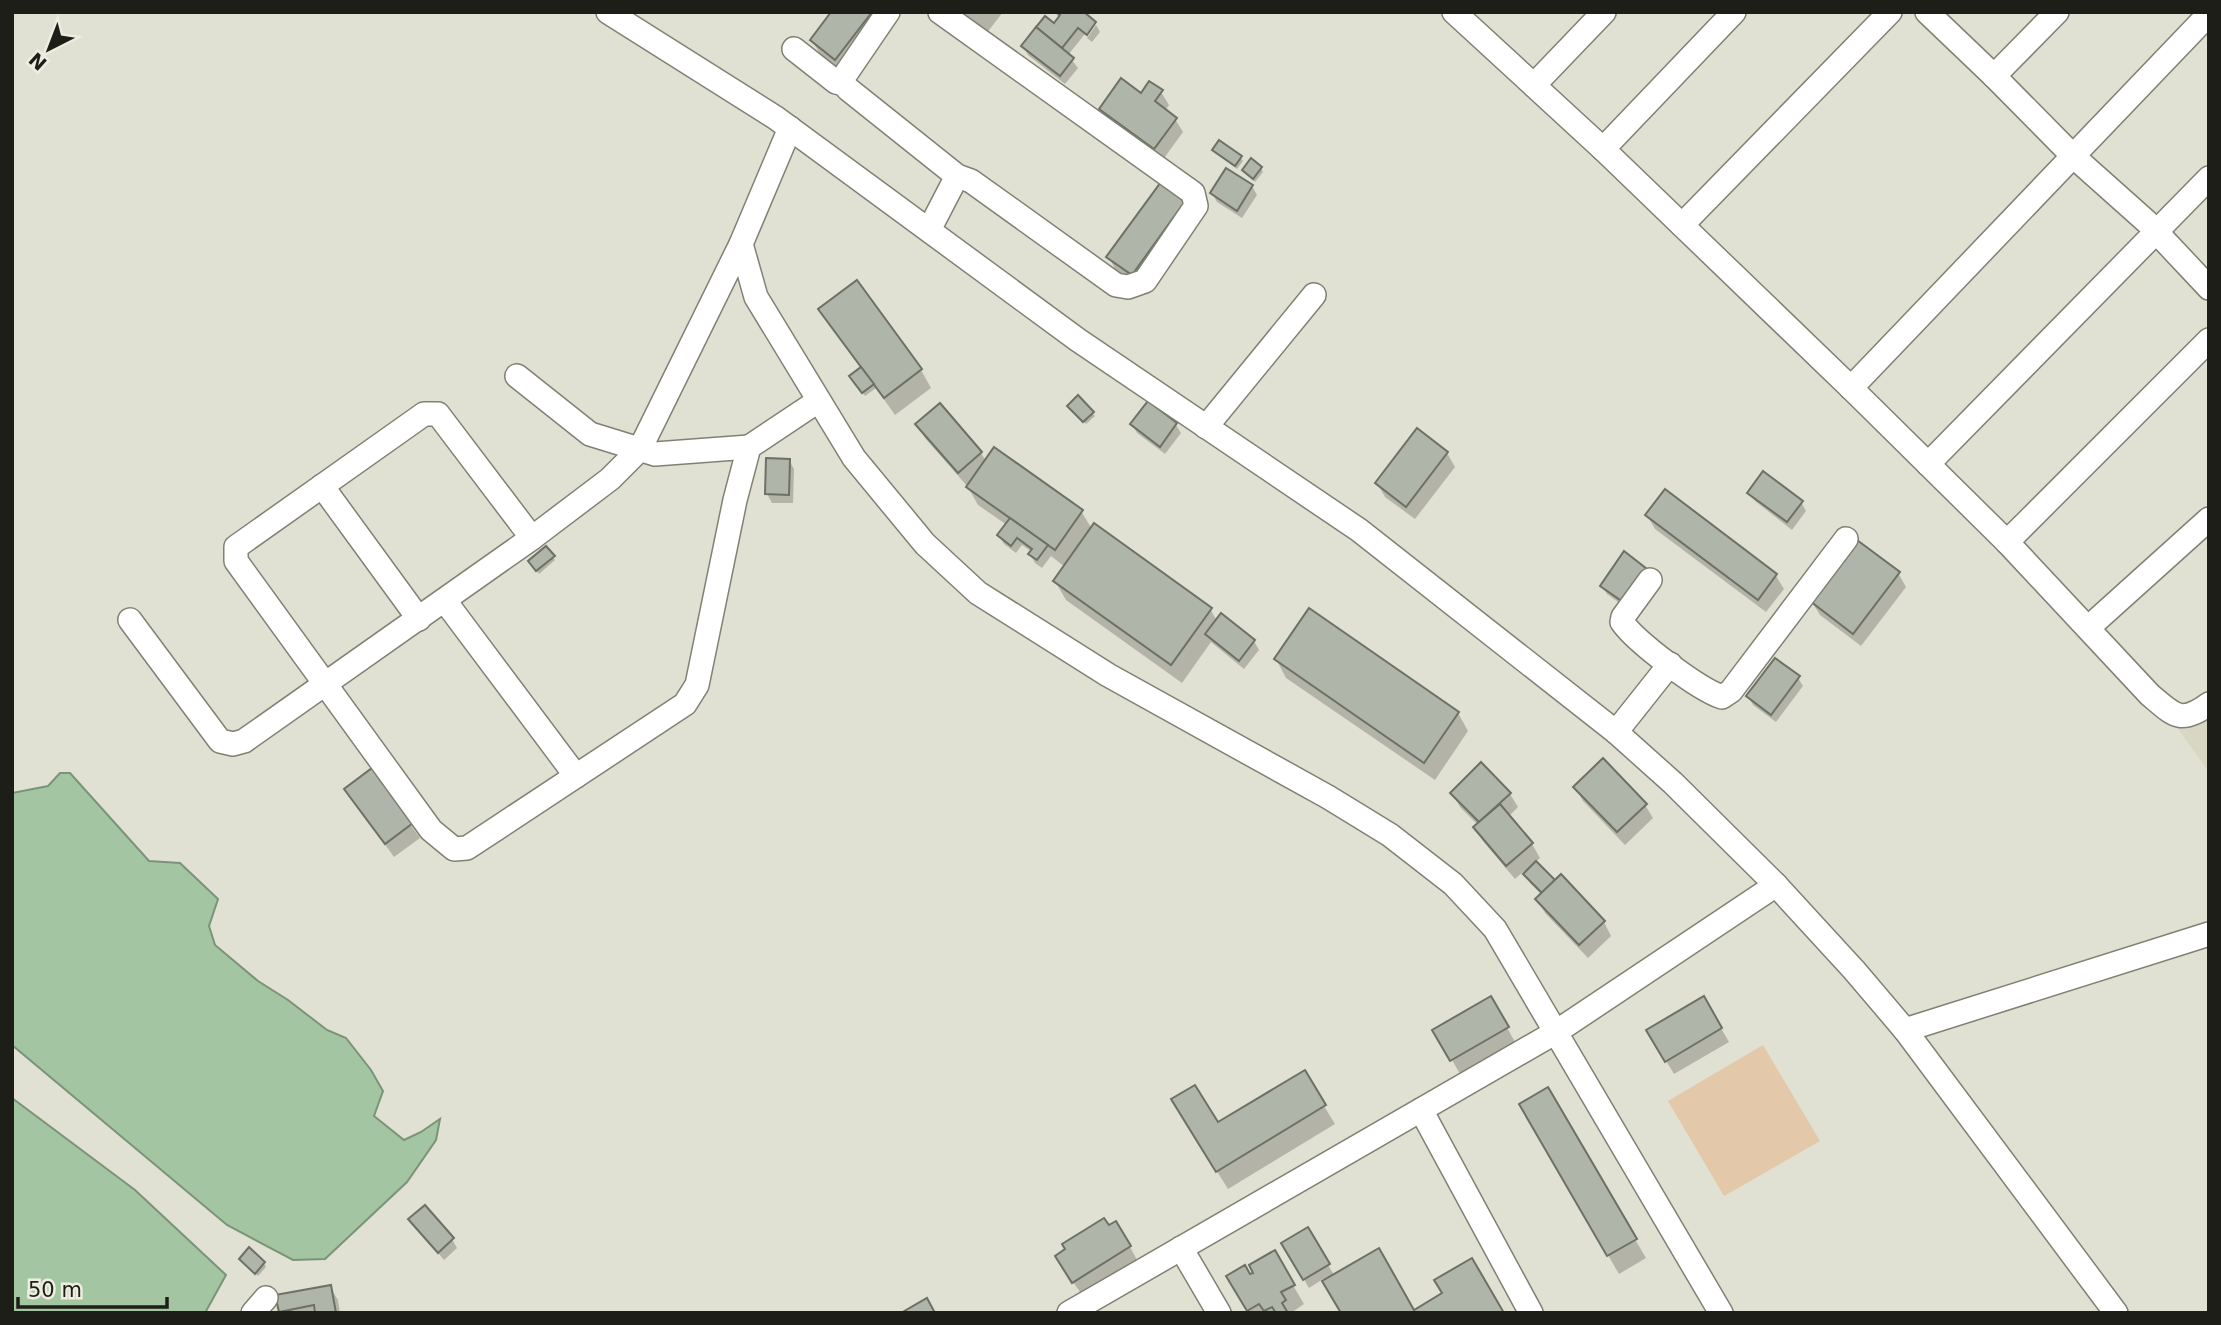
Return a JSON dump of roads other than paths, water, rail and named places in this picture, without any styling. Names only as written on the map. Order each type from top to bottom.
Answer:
[{"type":"street","points":[[608,12],[790,128],[1078,340],[1359,530],[1616,732],[1776,885],[1854,970],[1905,1030],[2116,1313]]},
{"type":"street","points":[[844,83],[843,78],[888,12]]},
{"type":"street","points":[[794,49],[836,82],[844,83],[957,176],[971,181],[1116,285],[1128,287],[1145,281],[1196,206],[1193,193],[940,12]]},
{"type":"street","points":[[1454,12],[1603,149],[1851,388],[2007,542],[2150,695],[2174,715],[2193,716],[2209,705]]},
{"type":"street","points":[[1534,85],[1604,12]]},
{"type":"street","points":[[1603,149],[1734,12]]},
{"type":"street","points":[[1682,225],[1890,12]]},
{"type":"street","points":[[1927,12],[2073,156],[2157,232],[2209,288]]},
{"type":"street","points":[[1994,76],[2057,12]]},
{"type":"street","points":[[1851,388],[2209,14]]},
{"type":"street","points":[[130,620],[220,741],[233,744],[244,741],[532,538],[610,479],[640,449],[741,244],[790,128]]},
{"type":"street","points":[[929,230],[957,176]]},
{"type":"street","points":[[1928,464],[2209,178]]},
{"type":"street","points":[[741,244],[755,298],[854,458],[925,544],[978,593],[1108,676],[1328,797],[1390,835],[1453,884],[1495,929],[1721,1313]]},
{"type":"street","points":[[1206,427],[1314,295]]},
{"type":"street","points":[[2007,542],[2209,340]]},
{"type":"street","points":[[517,376],[590,435],[655,454],[749,447],[818,401]]},
{"type":"street","points":[[532,538],[438,414],[424,414],[236,547],[236,561],[431,830],[454,849],[467,848],[684,704],[697,685],[734,500],[749,447]]},
{"type":"street","points":[[322,486],[419,619]]},
{"type":"street","points":[[2088,628],[2209,519]]},
{"type":"street","points":[[1650,580],[1622,622],[1670,664],[1712,694],[1722,697],[1731,691],[1846,539]]},
{"type":"street","points":[[445,601],[576,776]]},
{"type":"street","points":[[1616,732],[1670,664]]},
{"type":"street","points":[[1069,1313],[1556,1032],[1776,885]]},
{"type":"street","points":[[1905,1030],[2209,934]]},
{"type":"street","points":[[1420,1110],[1531,1313]]},
{"type":"street","points":[[1181,1248],[1219,1313]]}]
